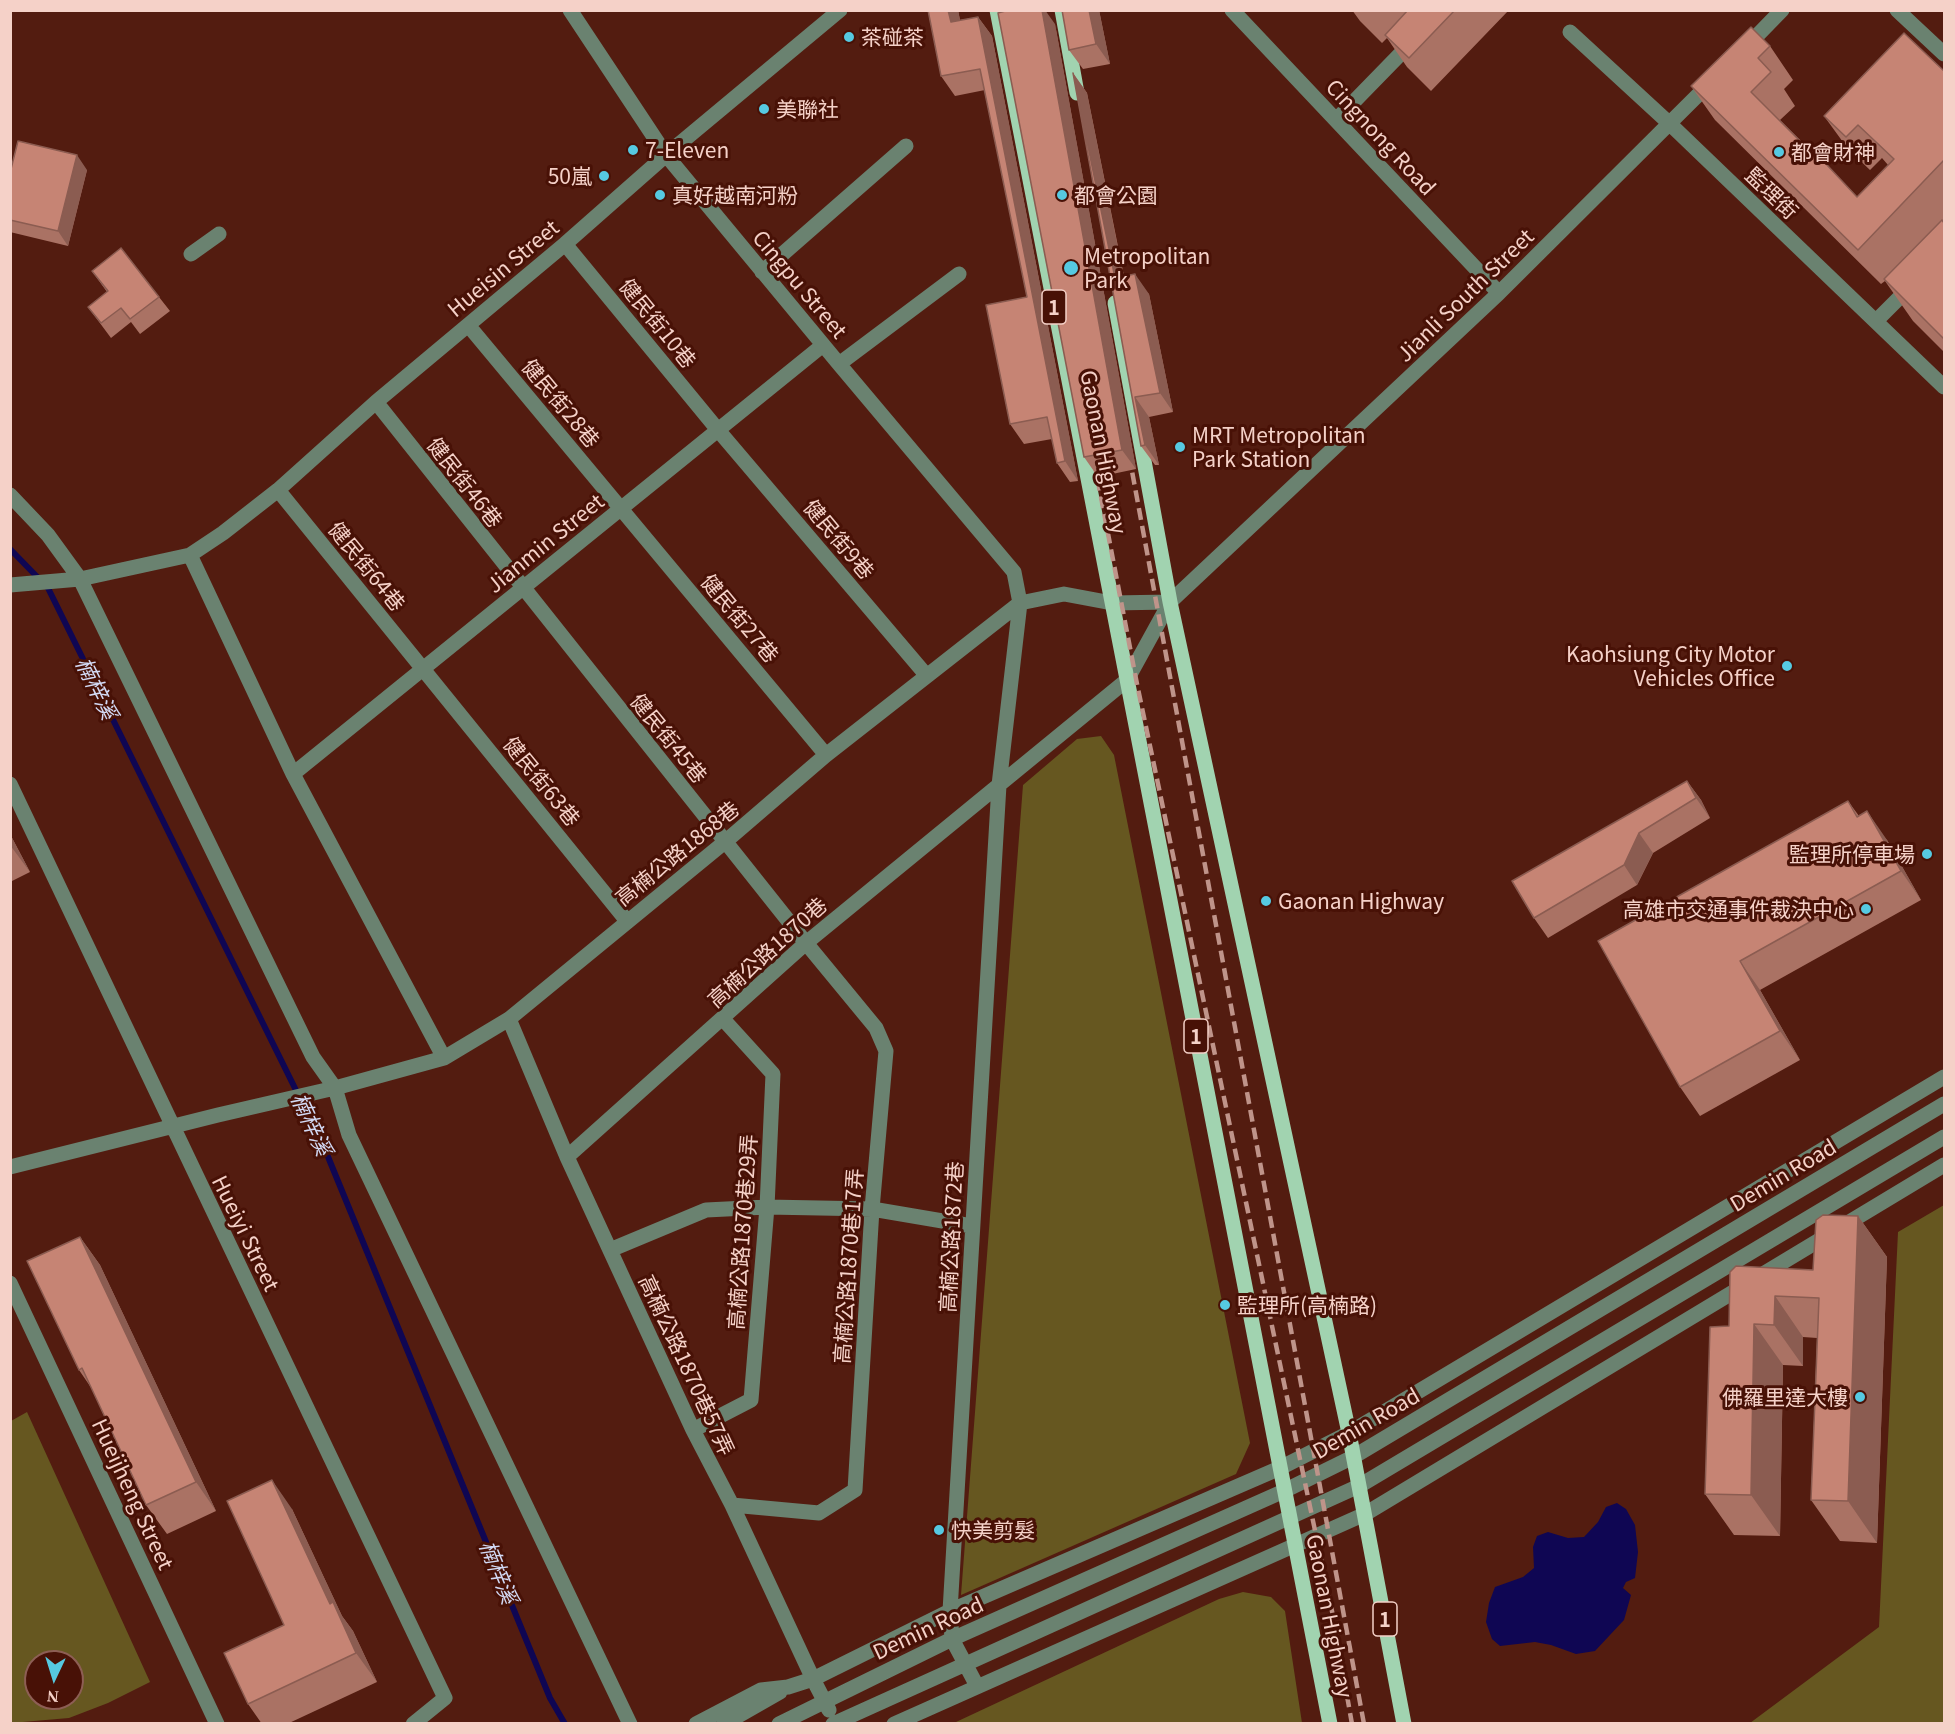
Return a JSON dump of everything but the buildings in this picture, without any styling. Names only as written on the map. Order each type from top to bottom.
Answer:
[{"type":"main road","name":"Gaonan Highway","points":[[997,10],[1280,1468]]},
{"type":"main road","points":[[1062,10],[1080,108]]},
{"type":"main road","name":"Gaonan Highway","points":[[1113,292],[1170,602],[1353,1457]]},
{"type":"main road","name":"1","points":[[1353,1457],[1404,1724]]},
{"type":"main road","name":"1","points":[[1280,1468],[1289,1516]]},
{"type":"main road","name":"Gaonan Highway","points":[[1289,1516],[1330,1724]]},
{"type":"street","name":"Cingpu Street","points":[[570,10],[666,155],[838,364],[1014,572]]},
{"type":"street","name":"Hueisin Street","points":[[190,555],[223,533],[278,490],[376,402],[840,10]]},
{"type":"street","points":[[1734,59],[1782,10]]},
{"type":"street","points":[[1897,10],[1944,54]]},
{"type":"street","name":"Cingnong Road","points":[[1233,11],[1499,292]]},
{"type":"street","name":"監理街","points":[[1570,32],[1670,124],[1944,387]]},
{"type":"street","points":[[1336,120],[1419,36]]},
{"type":"street","name":"Jianli South Street","points":[[1127,680],[1170,602],[1499,292],[1718,76]]},
{"type":"street","points":[[762,272],[906,146]]},
{"type":"street","points":[[191,255],[219,234]]},
{"type":"street","name":"健民街10巷","points":[[565,244],[718,430]]},
{"type":"street","points":[[838,364],[959,274]]},
{"type":"street","points":[[1876,321],[1922,274]]},
{"type":"street","name":"健民街28巷","points":[[468,325],[621,508]]},
{"type":"street","name":"Jianmin Street","points":[[293,774],[823,345]]},
{"type":"street","name":"健民街46巷","points":[[376,402],[522,588]]},
{"type":"street","name":"健民街9巷","points":[[718,430],[927,676]]},
{"type":"street","name":"健民街64巷","points":[[278,490],[423,668]]},
{"type":"street","points":[[10,495],[48,535],[80,579],[313,1057],[335,1088],[349,1135],[630,1724]]},
{"type":"street","name":"健民街27巷","points":[[621,508],[826,755]]},
{"type":"street","points":[[10,585],[80,579],[190,555],[293,774],[444,1058]]},
{"type":"street","name":"高楠公路1872巷","points":[[977,1686],[952,1639],[950,1611],[999,785],[1020,603],[1014,572]]},
{"type":"street","name":"健民街45巷","points":[[522,588],[806,943]]},
{"type":"street","points":[[1020,603],[1064,594],[1112,603],[1170,602]]},
{"type":"street","name":"高楠公路1868巷","points":[[10,1167],[335,1088],[444,1058],[509,1019],[726,842],[826,755],[1020,603]]},
{"type":"street","name":"健民街63巷","points":[[423,668],[627,921]]},
{"type":"street","name":"高楠公路1870巷","points":[[567,1156],[806,943],[1127,680]]},
{"type":"street","name":"Hueiyi Street","points":[[10,784],[445,1698],[413,1724]]},
{"type":"street","name":"高楠公路1870巷17弄","points":[[732,1505],[819,1513],[855,1490],[872,1209],[886,1051],[876,1028],[806,943]]},
{"type":"street","name":"高楠公路1870巷57弄","points":[[509,1019],[567,1156],[693,1430],[732,1505],[835,1723]]},
{"type":"street","name":"高楠公路1870巷29弄","points":[[693,1430],[752,1400],[767,1207],[773,1074],[723,1019]]},
{"type":"street","name":"Demin Road","points":[[788,1687],[813,1679],[950,1611],[1280,1468],[1349,1433],[1944,1077]]},
{"type":"street","name":"Demin Road","points":[[779,1724],[952,1639],[1284,1491],[1353,1457],[1944,1104]]},
{"type":"street","points":[[835,1723],[1359,1486],[1944,1137]]},
{"type":"street","points":[[894,1724],[1365,1514],[1944,1165]]},
{"type":"street","points":[[610,1250],[706,1210],[767,1207],[872,1209],[972,1226]]},
{"type":"street","name":"Hueijheng Street","points":[[10,1283],[218,1724]]},
{"type":"street","points":[[696,1724],[761,1690],[788,1687]]},
{"type":"street","points":[[724,1724],[788,1687]]},
{"type":"shaded area","points":[[1101,736],[1114,755],[1250,1443],[1236,1474],[961,1595],[1023,785],[1077,739]]},
{"type":"shaded area","points":[[1944,1205],[1944,1723],[1750,1723],[1879,1627],[1898,1232]]},
{"type":"shaded area","points":[[27,1412],[150,1682],[108,1703],[69,1718],[11,1723],[11,1421]]},
{"type":"shaded area","points":[[1617,1503],[1626,1509],[1635,1525],[1638,1552],[1635,1578],[1626,1582],[1623,1588],[1631,1595],[1624,1620],[1595,1651],[1576,1654],[1535,1642],[1500,1646],[1492,1639],[1486,1622],[1489,1603],[1495,1587],[1523,1577],[1534,1568],[1533,1547],[1537,1536],[1548,1532],[1568,1538],[1584,1537],[1598,1522],[1606,1507]]},
{"type":"shaded area","points":[[1243,1592],[1271,1597],[1285,1611],[1302,1723],[956,1722],[1219,1599]]},
{"type":"waterway","name":"楠梓溪","points":[[10,549],[48,588],[324,1147],[550,1698],[565,1724]]},
{"type":"railway","points":[[1129,455],[1364,1724]]},
{"type":"railway","points":[[1094,461],[1137,684],[1333,1616],[1352,1724]]},
{"type":"place","name":"茶碰茶","points":[[849,37]]},
{"type":"place","name":"美聯社","points":[[764,109]]},
{"type":"place","name":"7-Eleven","points":[[633,150]]},
{"type":"place","name":"都會財神","points":[[1779,152]]},
{"type":"place","name":"50嵐","points":[[604,176]]},
{"type":"place","name":"真好越南河粉","points":[[660,195]]},
{"type":"place","name":"都會公園","points":[[1062,195]]},
{"type":"place","name":"Metropolitan Park","points":[[1071,268]]},
{"type":"place","name":"MRT Metropolitan Park Station","points":[[1180,447]]},
{"type":"place","name":"Kaohsiung City Motor Vehicles Office","points":[[1787,666]]},
{"type":"place","name":"監理所停車場","points":[[1927,854]]},
{"type":"place","name":"Gaonan Highway","points":[[1266,901]]},
{"type":"place","name":"高雄市交通事件裁決中心","points":[[1866,909]]},
{"type":"place","name":"監理所(高楠路)","points":[[1225,1305]]},
{"type":"place","name":"佛羅里達大樓","points":[[1860,1397]]},
{"type":"place","name":"快美剪髮","points":[[939,1530]]}]
